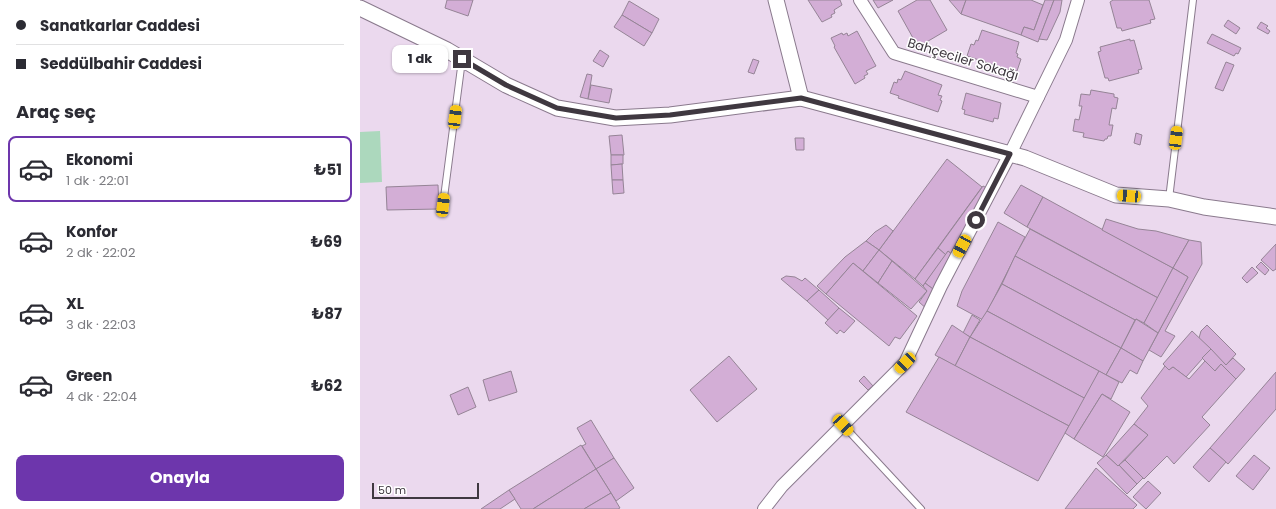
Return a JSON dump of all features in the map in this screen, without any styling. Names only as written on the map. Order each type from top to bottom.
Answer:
[{"type":"street","points":[[776,0],[801,98]]},
{"type":"street","name":"Bahçeciler Sokağı","points":[[860,0],[894,53],[1038,97]]},
{"type":"street","points":[[764,509],[782,486],[905,363],[941,286],[1010,154],[1066,40],[1078,0]]},
{"type":"street","points":[[360,8],[462,59],[506,85],[557,108],[616,118],[670,115],[801,98],[1025,158],[1116,195],[1168,199],[1204,207],[1276,217]]},
{"type":"lane","points":[[1168,199],[1193,0]]},
{"type":"lane","points":[[443,205],[462,59]]},
{"type":"lane","points":[[843,425],[921,509]]},
{"type":"green space","points":[[380,131],[382,182],[360,183],[360,132]]},
{"type":"building","points":[[447,0],[473,0],[468,16],[445,8]]},
{"type":"building","points":[[808,0],[840,0],[842,5],[834,10],[835,13],[831,15],[832,17],[822,22]]},
{"type":"building","points":[[873,0],[893,0],[878,8]]},
{"type":"building","points":[[917,0],[930,0],[947,30],[918,47],[898,11]]},
{"type":"building","points":[[949,0],[966,0],[961,14]]},
{"type":"building","points":[[966,0],[1031,0],[1043,5],[1034,30],[1024,27],[1021,35],[961,14]]},
{"type":"building","points":[[1045,0],[1054,0],[1038,42],[1021,35],[1024,27],[1034,30]]},
{"type":"building","points":[[1054,0],[1062,0],[1060,12],[1047,40],[1039,39]]},
{"type":"building","points":[[1113,0],[1149,0],[1155,19],[1150,20],[1151,23],[1122,31],[1121,28],[1117,28],[1110,2]]},
{"type":"building","points":[[629,1],[659,19],[652,33],[622,15]]},
{"type":"building","points":[[622,15],[652,33],[644,46],[614,27]]},
{"type":"building","points":[[1228,20],[1240,28],[1236,34],[1224,26]]},
{"type":"building","points":[[1261,22],[1268,26],[1266,28],[1270,31],[1268,34],[1257,28]]},
{"type":"building","points":[[982,30],[1019,42],[1016,53],[1018,54],[1017,57],[1021,59],[1017,71],[1009,70],[967,56],[971,44],[974,45],[976,40],[978,41]]},
{"type":"building","points":[[857,31],[876,66],[866,71],[868,74],[864,76],[865,78],[855,84],[834,47],[835,46],[831,38],[842,33],[843,35],[847,33],[848,36]]},
{"type":"building","points":[[1212,34],[1241,48],[1238,54],[1236,53],[1234,56],[1207,43]]},
{"type":"building","points":[[1130,39],[1130,41],[1134,40],[1142,69],[1138,70],[1139,73],[1109,81],[1108,78],[1105,78],[1098,52],[1101,51],[1100,47]]},
{"type":"building","points":[[600,50],[609,56],[603,67],[593,61]]},
{"type":"building","points":[[753,59],[759,61],[754,74],[748,72]]},
{"type":"building","points":[[1226,62],[1234,65],[1223,91],[1215,88]]},
{"type":"building","points":[[905,71],[942,85],[938,95],[942,96],[940,100],[942,101],[938,112],[898,98],[899,96],[890,93],[894,82],[897,83],[898,79],[901,80]]},
{"type":"building","points":[[587,74],[592,75],[588,99],[580,97]]},
{"type":"building","points":[[591,85],[612,89],[609,103],[588,99]]},
{"type":"building","points":[[1091,90],[1114,94],[1114,97],[1118,98],[1116,109],[1112,108],[1109,125],[1113,125],[1111,136],[1108,136],[1104,141],[1083,137],[1084,133],[1073,131],[1075,119],[1079,120],[1082,106],[1079,106],[1081,94],[1090,95]]},
{"type":"building","points":[[966,93],[1001,103],[998,119],[994,118],[993,122],[964,114],[965,110],[962,109]]},
{"type":"building","points":[[1136,133],[1142,135],[1140,145],[1134,143]]},
{"type":"building","points":[[622,135],[624,155],[611,155],[609,136]]},
{"type":"building","points":[[795,138],[804,138],[804,150],[796,150]]},
{"type":"building","points":[[611,155],[623,155],[623,164],[611,165]]},
{"type":"building","points":[[947,159],[982,187],[915,279],[879,250]]},
{"type":"building","points":[[622,164],[623,180],[612,180],[611,165]]},
{"type":"building","points":[[612,180],[623,180],[624,193],[613,194]]},
{"type":"building","points":[[438,185],[439,209],[387,210],[386,187]]},
{"type":"building","points":[[1021,185],[1043,197],[1027,227],[1004,213]]},
{"type":"building","points":[[983,186],[987,188],[954,256],[948,251],[946,255],[938,248]]},
{"type":"building","points":[[1043,197],[1173,268],[1158,298],[1027,227]]},
{"type":"building","points":[[1106,219],[1138,229],[1156,231],[1189,240],[1173,268],[1102,230]]},
{"type":"building","points":[[998,222],[1025,237],[983,320],[957,306],[962,291]]},
{"type":"building","points":[[886,225],[893,231],[879,250],[866,241],[875,232]]},
{"type":"building","points":[[1030,229],[1158,298],[1144,323],[1136,319],[1135,320],[1015,256]]},
{"type":"building","points":[[1189,240],[1201,242],[1202,264],[1165,331],[1175,336],[1161,357],[1149,350],[1188,277],[1173,268]]},
{"type":"building","points":[[866,241],[879,250],[863,271],[853,263],[826,294],[817,286],[845,257]]},
{"type":"building","points":[[1276,244],[1276,269],[1273,271],[1261,260]]},
{"type":"building","points":[[938,248],[946,255],[923,286],[915,279]]},
{"type":"building","points":[[879,250],[892,261],[878,283],[863,271]]},
{"type":"building","points":[[948,251],[954,256],[937,292],[925,283]]},
{"type":"building","points":[[1015,256],[1135,320],[1121,348],[1002,284]]},
{"type":"building","points":[[892,261],[927,291],[911,309],[878,283]]},
{"type":"building","points":[[1261,262],[1269,270],[1265,275],[1256,267]]},
{"type":"building","points":[[853,263],[917,316],[900,339],[895,337],[889,346],[826,294]]},
{"type":"building","points":[[1252,267],[1258,273],[1247,283],[1242,278]]},
{"type":"building","points":[[1173,268],[1188,277],[1158,333],[1144,323]]},
{"type":"building","points":[[786,276],[795,277],[802,281],[805,278],[819,290],[807,301],[781,279]]},
{"type":"building","points":[[925,283],[937,292],[928,310],[919,302],[927,291],[923,286]]},
{"type":"building","points":[[1002,284],[1121,348],[1106,375],[987,311]]},
{"type":"building","points":[[819,290],[839,308],[828,320],[807,301]]},
{"type":"building","points":[[839,308],[855,321],[844,333],[840,330],[837,334],[825,323]]},
{"type":"building","points":[[987,311],[1099,371],[1086,399],[970,337]]},
{"type":"building","points":[[972,315],[980,320],[970,337],[963,333]]},
{"type":"building","points":[[1136,319],[1158,333],[1143,361],[1121,348]]},
{"type":"building","points":[[952,325],[970,337],[955,366],[935,355]]},
{"type":"building","points":[[1207,325],[1236,354],[1226,365],[1199,338],[1201,331]]},
{"type":"building","points":[[1192,331],[1211,349],[1186,377],[1173,367],[1169,370],[1163,364]]},
{"type":"building","points":[[970,337],[1086,399],[1069,426],[955,366]]},
{"type":"building","points":[[1121,348],[1143,361],[1137,374],[1130,370],[1122,383],[1106,375]]},
{"type":"building","points":[[1211,349],[1226,365],[1233,358],[1245,369],[1236,379],[1221,364],[1215,371],[1202,358]]},
{"type":"building","points":[[729,356],[757,389],[717,422],[690,390]]},
{"type":"building","points":[[939,357],[1069,426],[1038,481],[906,412]]},
{"type":"building","points":[[1205,361],[1215,371],[1221,364],[1236,379],[1202,417],[1210,425],[1174,464],[1167,456],[1144,479],[1125,460],[1148,435],[1134,424],[1148,406],[1141,398],[1165,366],[1169,370],[1173,367],[1189,379]]},
{"type":"building","points":[[511,371],[517,392],[489,401],[483,380]]},
{"type":"building","points":[[1099,371],[1119,382],[1111,399],[1102,394],[1074,439],[1065,433]]},
{"type":"building","points":[[1276,372],[1276,409],[1228,464],[1210,448]]},
{"type":"building","points":[[864,376],[873,386],[868,390],[859,381]]},
{"type":"building","points":[[468,387],[476,407],[458,415],[450,395]]},
{"type":"building","points":[[1102,394],[1130,412],[1103,457],[1074,439]]},
{"type":"building","points":[[591,420],[614,458],[596,469],[582,446],[586,444],[577,428]]},
{"type":"building","points":[[1134,424],[1148,435],[1118,466],[1106,455]]},
{"type":"building","points":[[581,445],[596,469],[533,509],[521,509],[509,490]]},
{"type":"building","points":[[1210,448],[1226,462],[1209,482],[1193,467]]},
{"type":"building","points":[[1106,455],[1118,466],[1119,465],[1137,484],[1127,494],[1097,463]]},
{"type":"building","points":[[1254,455],[1270,468],[1253,490],[1236,476]]},
{"type":"building","points":[[614,458],[634,488],[616,501],[596,469]]},
{"type":"building","points":[[1125,460],[1143,478],[1137,484],[1119,465]]},
{"type":"building","points":[[1096,468],[1137,505],[1133,509],[1065,509]]},
{"type":"building","points":[[596,469],[611,493],[584,509],[533,509]]},
{"type":"building","points":[[1148,481],[1161,493],[1146,509],[1133,497]]},
{"type":"building","points":[[509,490],[515,499],[500,509],[481,509]]},
{"type":"building","points":[[611,493],[620,508],[584,509]]},
{"type":"route","points":[[462,59],[506,85],[557,108],[616,118],[670,115],[801,98],[1010,154],[976,220]]}]
